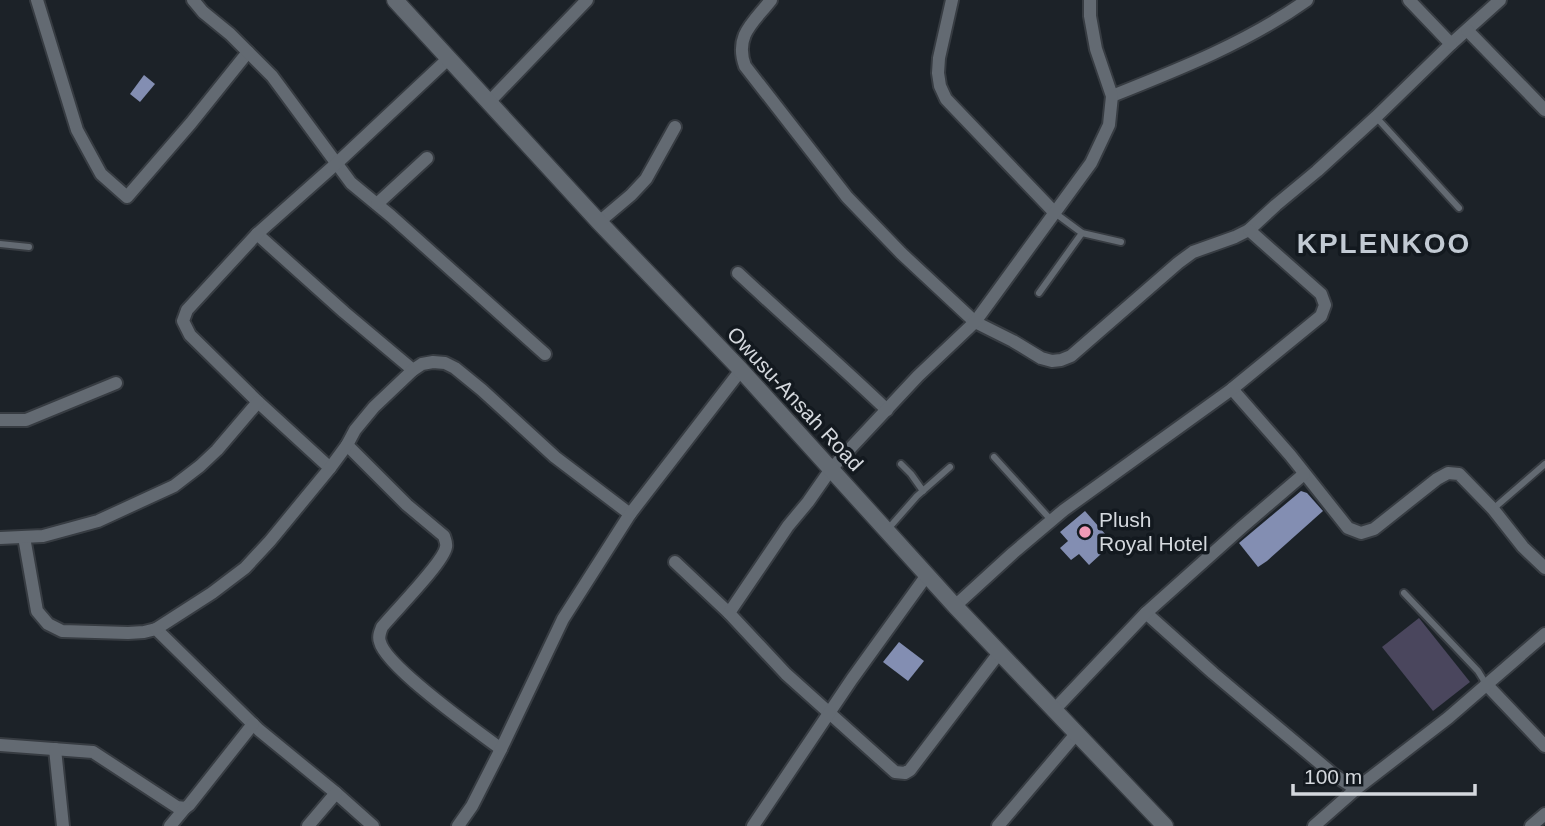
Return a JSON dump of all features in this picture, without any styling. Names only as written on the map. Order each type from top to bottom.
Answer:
[{"type":"street","points":[[37,0],[77,130],[101,174],[127,197],[248,52]]},
{"type":"street","points":[[193,0],[272,76],[351,183],[545,354]]},
{"type":"street","name":"Owusu-Ansah Road","points":[[396,0],[599,222],[741,370],[955,606],[1165,826]]},
{"type":"street","points":[[489,102],[587,0]]},
{"type":"street","points":[[771,0],[743,37],[740,48],[745,65],[847,197],[901,253],[975,322],[1041,358],[1052,361],[1071,356],[1186,257],[1249,230],[1376,117],[1500,0]]},
{"type":"street","points":[[952,0],[938,73],[946,99],[1055,213]]},
{"type":"street","points":[[729,612],[831,469],[918,376],[975,322],[1091,163],[1109,125],[1112,96],[1096,49],[1090,0]]},
{"type":"street","points":[[1112,96],[1218,51],[1278,21],[1307,0]]},
{"type":"street","points":[[1409,0],[1451,44]]},
{"type":"street","points":[[1467,30],[1545,110]]},
{"type":"street","points":[[330,468],[190,335],[183,321],[187,310],[257,234],[449,58]]},
{"type":"street","points":[[599,222],[631,195],[646,178],[675,127]]},
{"type":"street","points":[[377,204],[427,158]]},
{"type":"street","points":[[955,606],[1051,520],[1232,389],[1321,316],[1325,305],[1321,294],[1249,230]]},
{"type":"street","points":[[257,234],[413,370]]},
{"type":"street","points":[[738,273],[887,410]]},
{"type":"street","points":[[24,537],[37,611],[48,624],[62,631],[72,632],[136,632],[156,629],[245,568],[330,468],[355,429],[374,407],[413,370],[422,364],[433,362],[445,363],[455,368],[555,457],[630,514]]},
{"type":"street","points":[[458,826],[472,806],[501,749],[563,619],[630,514],[741,370]]},
{"type":"street","points":[[0,420],[26,420],[116,383]]},
{"type":"street","points":[[1232,389],[1290,455],[1348,528],[1361,533],[1374,529],[1437,478],[1448,473],[1459,474],[1545,568]]},
{"type":"street","points":[[0,538],[43,536],[98,521],[174,486],[217,450],[258,402]]},
{"type":"street","points":[[346,445],[407,505],[444,536],[447,543],[446,549],[430,572],[382,627],[379,642],[384,652],[418,685],[501,749]]},
{"type":"street","points":[[1054,710],[1146,613],[1304,474]]},
{"type":"street","points":[[674,562],[729,612],[779,666],[829,714],[895,772],[905,773],[910,770],[999,653]]},
{"type":"street","points":[[753,826],[927,575]]},
{"type":"street","points":[[1146,613],[1223,682],[1334,775],[1356,789]]},
{"type":"street","points":[[156,629],[253,724],[373,826]]},
{"type":"street","points":[[1314,826],[1356,789],[1448,718],[1545,634]]},
{"type":"street","points":[[1486,684],[1545,746]]},
{"type":"street","points":[[170,826],[190,805],[253,724]]},
{"type":"street","points":[[998,826],[1076,734]]},
{"type":"street","points":[[0,745],[93,751],[177,807],[185,808]]},
{"type":"street","points":[[55,749],[62,826]]},
{"type":"street","points":[[308,826],[336,793]]},
{"type":"street","points":[[1531,826],[1545,814]]},
{"type":"lane","points":[[1376,117],[1460,208]]},
{"type":"lane","points":[[1055,213],[1082,233],[1121,243]]},
{"type":"lane","points":[[1039,293],[1082,233]]},
{"type":"lane","points":[[0,244],[29,247]]},
{"type":"lane","points":[[994,457],[1051,520]]},
{"type":"lane","points":[[901,464],[923,491]]},
{"type":"lane","points":[[1493,509],[1545,464]]},
{"type":"lane","points":[[887,531],[923,491],[950,467]]},
{"type":"lane","points":[[1404,593],[1478,671],[1486,684]]},
{"type":"shaded area","points":[[1419,618],[1470,682],[1433,711],[1382,647]]},
{"type":"building","points":[[144,75],[155,84],[140,102],[130,94]]},
{"type":"building","points":[[1301,491],[1307,493],[1323,511],[1258,567],[1239,543]]},
{"type":"building","points":[[1085,511],[1113,543],[1089,565],[1079,554],[1071,560],[1060,548],[1068,541],[1060,532]]},
{"type":"building","points":[[899,642],[924,661],[908,681],[883,662]]},
{"type":"place","name":"Plush Royal Hotel","points":[[1085,532]]},
{"type":"district","name":"KPLENKOO","points":[[1384,243]]}]
